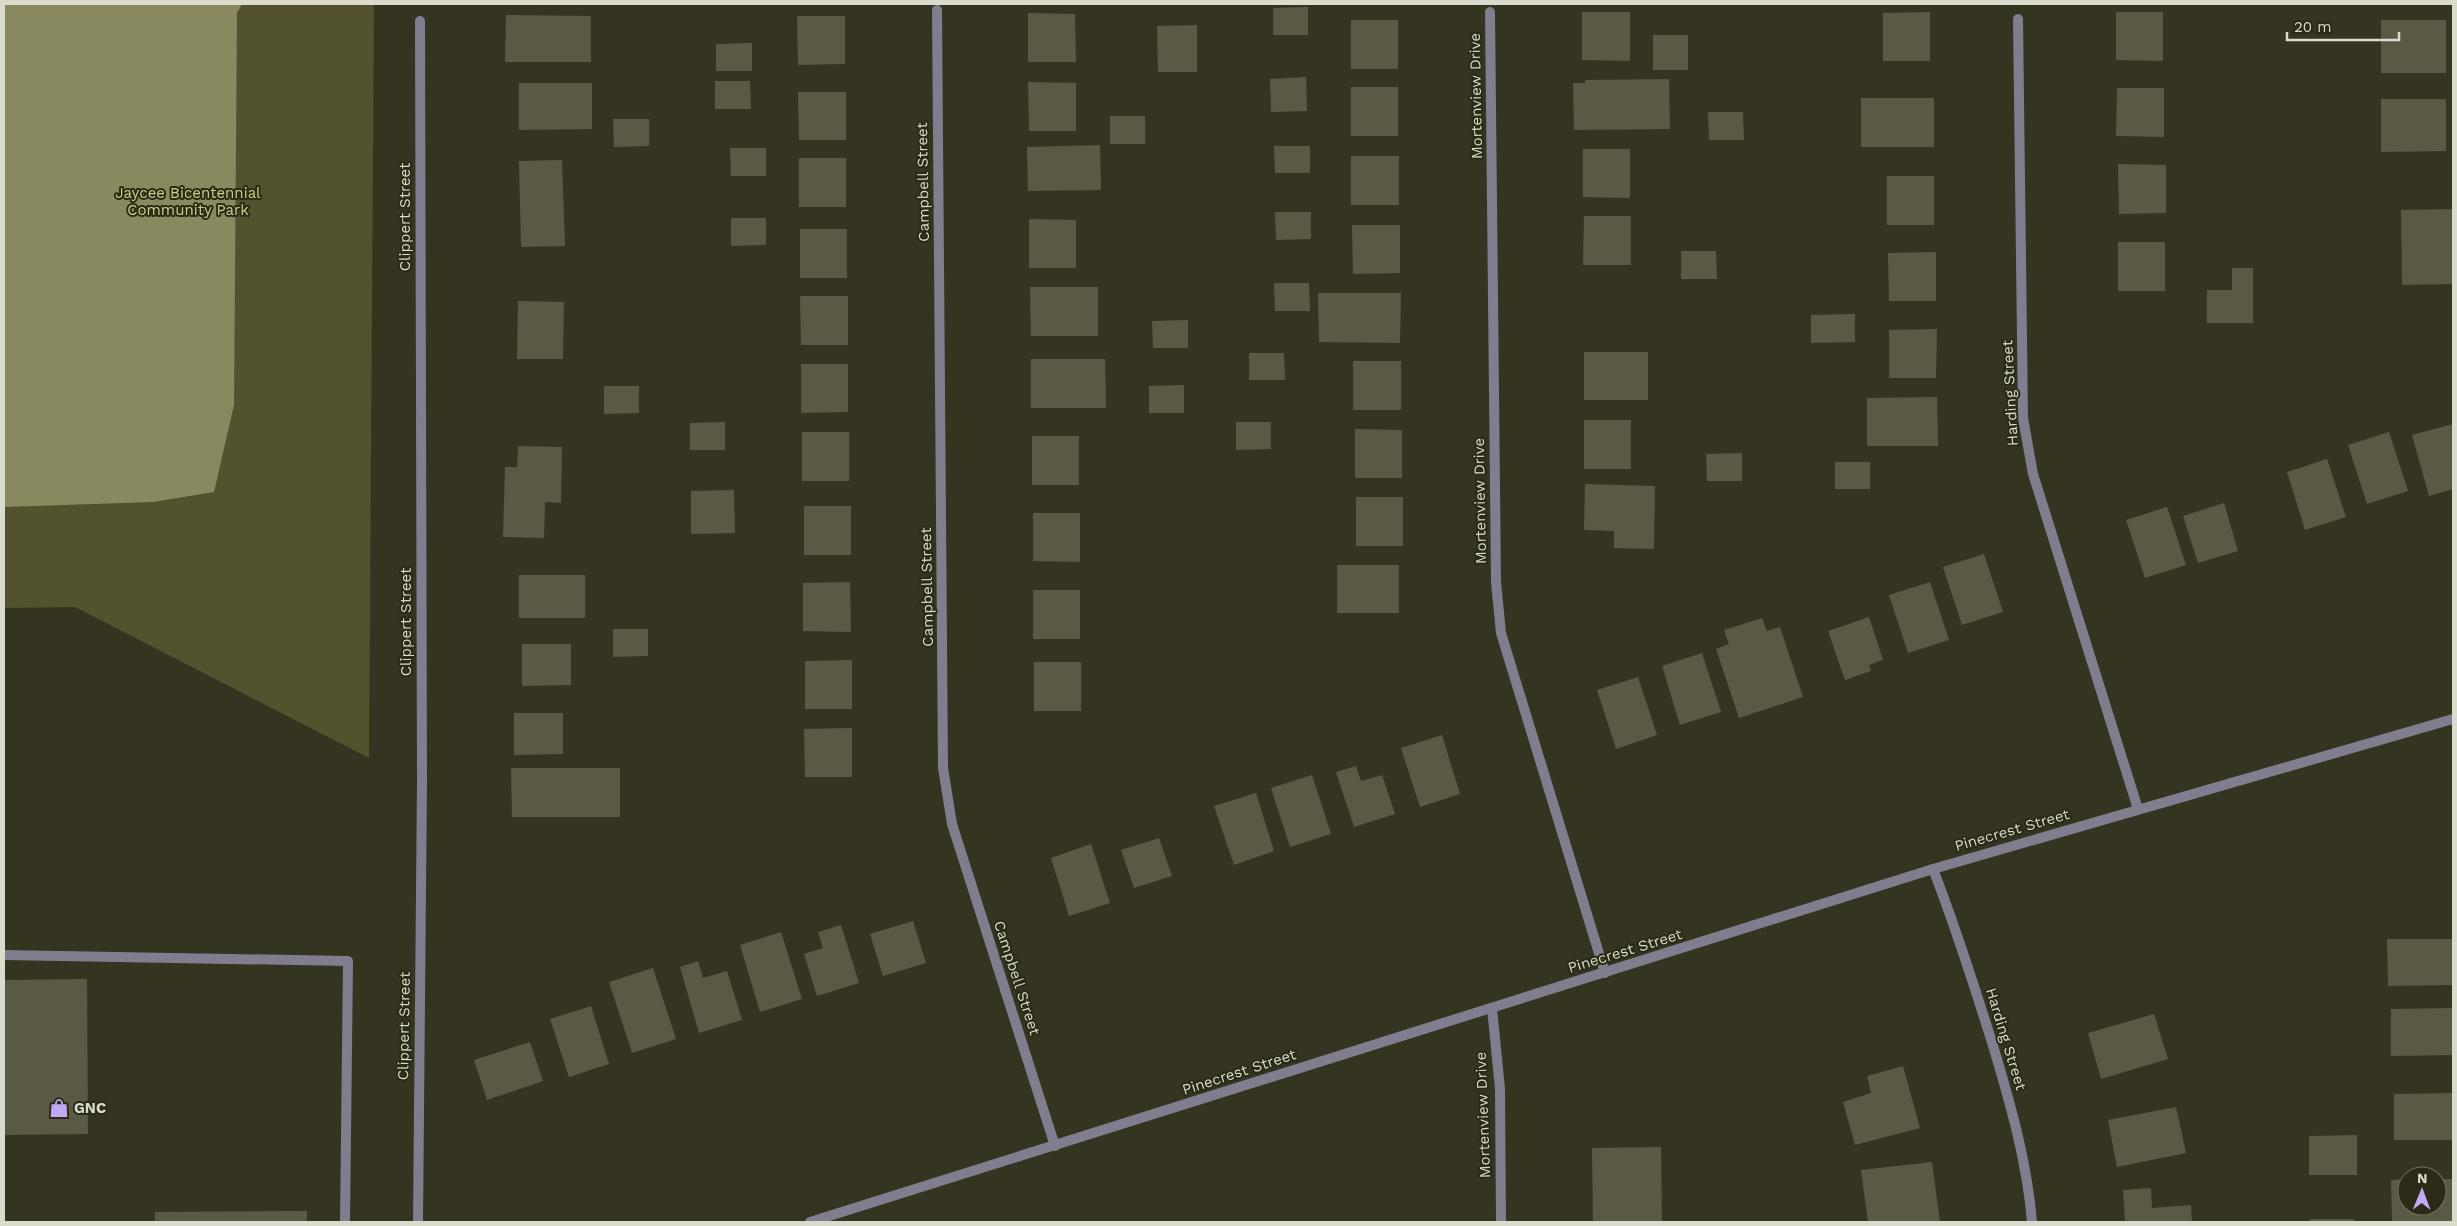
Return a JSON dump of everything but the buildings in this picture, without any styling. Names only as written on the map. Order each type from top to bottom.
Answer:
[{"type":"street","name":"Campbell Street","points":[[937,10],[943,768],[952,824],[1055,1146]]},
{"type":"street","name":"Mortenview Drive","points":[[1490,12],[1496,582],[1501,633],[1605,973]]},
{"type":"street","name":"Harding Street","points":[[2018,20],[2023,418],[2026,447],[2138,809]]},
{"type":"street","name":"Clippert Street","points":[[418,1222],[422,791],[420,21]]},
{"type":"street","name":"Pinecrest Street","points":[[810,1222],[838,1218],[1055,1146],[1933,869],[2453,719]]},
{"type":"street","name":"Harding Street","points":[[1933,869],[1962,945],[2019,1133],[2026,1166],[2032,1222]]},
{"type":"street","points":[[4,955],[348,962],[345,1222]]},
{"type":"street","name":"Mortenview Drive","points":[[1492,1008],[1500,1089],[1501,1222]]},
{"type":"green space","name":"Jaycee Bicentennial Community Park","points":[[4,4],[374,4],[369,758],[75,607],[4,608]]},
{"type":"shaded area","points":[[4,4],[242,4],[237,13],[234,405],[214,492],[153,502],[4,507]]},
{"type":"place","name":"GNC","points":[[59,1108]]}]
